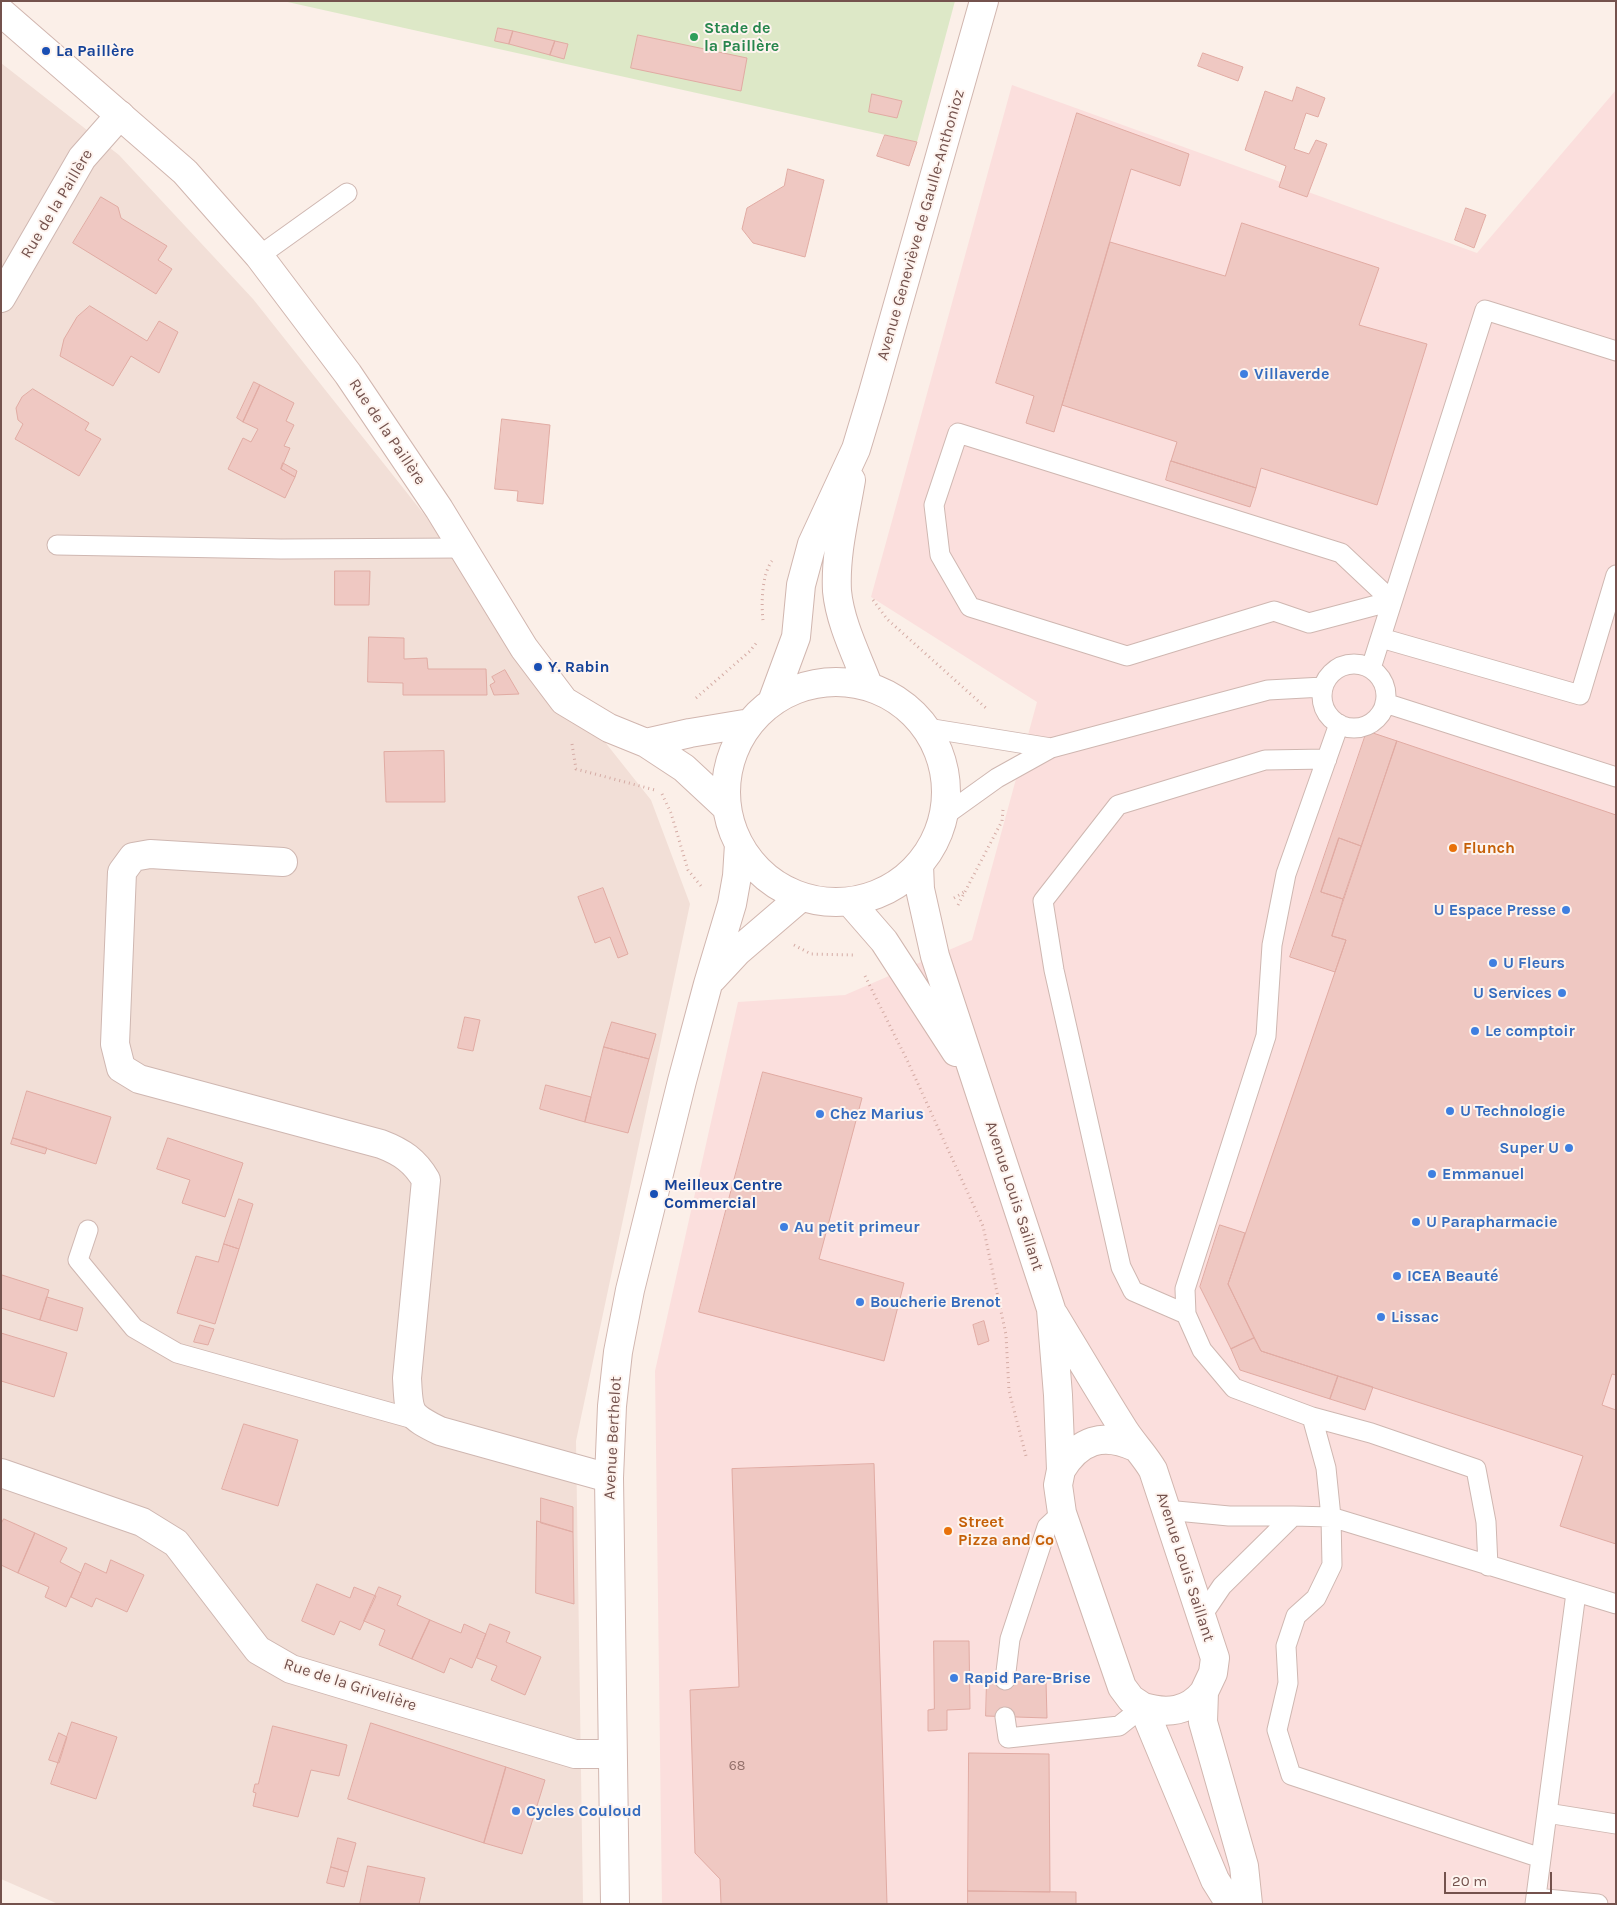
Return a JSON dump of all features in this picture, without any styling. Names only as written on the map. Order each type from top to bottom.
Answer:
[{"type":"main road","name":"Avenue Geneviève de Gaulle-Anthonioz","points":[[868,686],[844,623],[838,592],[839,557],[856,449],[984,1]]},
{"type":"main road","name":"Rue de la Paillère","points":[[1,12],[184,172],[259,256],[348,374],[463,548],[524,648],[564,701],[609,728],[646,743],[684,768],[727,808]]},
{"type":"main road","name":"Rue de la Paillère","points":[[1,298],[82,158],[120,115]]},
{"type":"main road","name":"Avenue Geneviève de Gaulle-Anthonioz","points":[[772,702],[796,637],[801,585],[812,544],[856,449]]},
{"type":"main road","points":[[844,681],[868,686],[891,695],[911,710],[927,728],[941,756],[946,786],[944,816],[935,842],[920,865],[900,883],[875,895],[850,902],[825,902],[801,897],[776,885],[755,867],[739,844],[727,808],[727,778],[735,748],[750,723],[772,702],[794,690],[818,683],[844,681]]},
{"type":"main road","points":[[646,743],[690,732],[750,723]]},
{"type":"main road","name":"Avenue Berthelot","points":[[615,1904],[608,1478],[618,1352],[630,1290],[708,984],[732,904],[737,876],[739,844]]},
{"type":"main road","points":[[283,862],[150,854],[133,856],[122,872],[116,1044],[121,1068],[139,1079],[381,1144],[400,1152],[418,1165],[426,1180],[407,1378],[409,1409],[417,1420],[449,1434],[608,1478]]},
{"type":"main road","name":"Avenue Louis Saillant","points":[[920,865],[920,889],[935,956],[1051,1309],[1135,1447],[1146,1457],[1154,1470],[1215,1658],[1214,1673],[1204,1692],[1187,1707],[1172,1711],[1158,1711],[1143,1707],[1131,1698],[1122,1687],[1062,1513],[1058,1485],[1061,1470],[1058,1395],[1051,1309]]},
{"type":"main road","name":"Avenue Berthelot","points":[[708,984],[738,951],[801,897]]},
{"type":"main road","name":"Avenue Louis Saillant","points":[[850,902],[884,941],[976,1082]]},
{"type":"main road","name":"Avenue Louis Saillant","points":[[1061,1470],[1068,1457],[1080,1447],[1093,1441],[1107,1438],[1122,1441],[1135,1447]]},
{"type":"main road","name":"Rue de la Grivelière","points":[[1,1473],[142,1522],[176,1543],[258,1650],[291,1669],[575,1754],[612,1754]]},
{"type":"main road","name":"Avenue Louis Saillant","points":[[1204,1692],[1203,1722],[1244,1866],[1248,1904]]},
{"type":"main road","name":"Avenue Louis Saillant","points":[[1143,1707],[1214,1880],[1230,1904]]},
{"type":"lane","points":[[259,256],[347,193]]},
{"type":"lane","points":[[1371,668],[1485,310],[1616,351]]},
{"type":"lane","points":[[958,433],[1341,553],[1392,601],[1308,623],[1274,611],[1127,656],[970,607],[940,555],[934,505],[958,433]]},
{"type":"lane","points":[[58,545],[282,549],[463,548]]},
{"type":"lane","points":[[1381,638],[1580,695],[1616,575]]},
{"type":"lane","points":[[1352,663],[1371,668],[1379,675],[1384,684],[1386,703],[1376,720],[1368,725],[1358,728],[1339,724],[1325,709],[1323,687],[1334,671],[1343,666],[1352,663]]},
{"type":"lane","points":[[944,816],[997,778],[1050,748],[1268,690],[1323,687]]},
{"type":"lane","points":[[1386,703],[1616,777]]},
{"type":"lane","points":[[1339,724],[1286,874],[1272,945],[1266,1036],[1184,1289],[1186,1314],[1202,1350],[1234,1388],[1312,1417],[1371,1433],[1476,1469],[1486,1522],[1488,1566]]},
{"type":"lane","points":[[927,728],[1050,748]]},
{"type":"lane","points":[[1186,1314],[1133,1291],[1121,1267],[1054,970],[1043,901],[1118,805],[1265,760],[1327,759]]},
{"type":"lane","points":[[88,1230],[78,1260],[134,1328],[177,1353],[417,1420]]},
{"type":"lane","points":[[1312,1417],[1326,1468],[1332,1517],[1332,1565],[1316,1598],[1296,1616],[1286,1646],[1288,1683],[1277,1730],[1291,1775],[1541,1858]]},
{"type":"lane","points":[[1166,1510],[1228,1516],[1332,1517],[1616,1604]]},
{"type":"lane","points":[[1005,1680],[1010,1639],[1047,1527],[1062,1513]]},
{"type":"lane","points":[[1201,1618],[1222,1586],[1293,1516]]},
{"type":"lane","points":[[1576,1593],[1535,1901],[1598,1904]]},
{"type":"lane","points":[[1005,1716],[1008,1738],[1119,1726],[1143,1707]]},
{"type":"lane","points":[[1547,1813],[1616,1824]]},
{"type":"path","points":[[564,701],[576,769],[660,791],[671,813]]},
{"type":"path","points":[[795,946],[811,954],[854,955]]},
{"type":"shaded area","points":[[1,63],[119,155],[253,299],[651,800],[690,904],[576,1441],[583,1904],[58,1904],[1,1879]]},
{"type":"shaded area","points":[[1012,85],[1477,253],[1616,90],[1616,1904],[662,1904],[655,1371],[738,1002],[845,995],[972,940],[1037,702],[871,597]]},
{"type":"green space","name":"Stade de la Paillère","points":[[283,1],[955,1],[917,142]]},
{"type":"building","points":[[498,28],[513,31],[509,44],[495,41]]},
{"type":"building","points":[[513,31],[555,41],[550,55],[509,44]]},
{"type":"building","points":[[638,35],[747,58],[741,91],[631,68]]},
{"type":"building","points":[[555,41],[568,44],[564,59],[550,55]]},
{"type":"building","points":[[1203,53],[1243,67],[1238,81],[1198,66]]},
{"type":"building","points":[[1297,87],[1325,98],[1318,117],[1306,113],[1294,149],[1309,154],[1316,140],[1327,144],[1307,197],[1279,187],[1286,166],[1245,150],[1265,91],[1292,101]]},
{"type":"building","points":[[872,94],[902,101],[897,118],[869,112]]},
{"type":"building","points":[[1077,113],[1189,154],[1180,186],[1131,169],[1054,432],[1026,423],[1034,396],[996,383]]},
{"type":"building","points":[[885,135],[917,142],[909,166],[877,156]]},
{"type":"building","points":[[788,169],[824,180],[805,257],[753,243],[742,229],[747,208],[784,186]]},
{"type":"building","points":[[101,197],[118,207],[121,218],[167,246],[158,260],[172,269],[156,294],[73,243]]},
{"type":"building","points":[[1466,208],[1486,215],[1474,248],[1455,240]]},
{"type":"building","name":"Villaverde","points":[[1242,223],[1379,268],[1359,325],[1427,344],[1377,505],[1261,468],[1256,488],[1171,461],[1177,442],[1062,405],[1110,242],[1225,276]]},
{"type":"building","points":[[90,306],[147,341],[159,321],[178,332],[159,373],[131,356],[113,386],[60,356],[64,339],[77,317]]},
{"type":"building","points":[[254,382],[260,385],[243,422],[237,418]]},
{"type":"building","points":[[260,385],[294,403],[286,421],[294,425],[284,446],[290,448],[281,469],[295,477],[285,498],[228,469],[243,438],[251,442],[258,429],[243,422]]},
{"type":"building","points":[[33,389],[89,423],[85,430],[101,439],[79,476],[15,439],[23,424],[18,420],[16,408],[22,397]]},
{"type":"building","points":[[502,419],[550,425],[543,504],[517,501],[518,491],[495,489]]},
{"type":"building","points":[[1171,461],[1256,488],[1250,507],[1166,480]]},
{"type":"building","points":[[283,463],[297,471],[295,477],[281,469]]},
{"type":"building","points":[[335,571],[370,571],[369,605],[335,605]]},
{"type":"building","points":[[369,637],[404,638],[404,659],[427,658],[428,669],[486,669],[487,695],[403,695],[403,683],[368,682]]},
{"type":"building","points":[[505,670],[519,694],[494,695],[490,685],[495,682],[492,677]]},
{"type":"building","points":[[1367,731],[1397,741],[1361,846],[1339,838],[1321,892],[1343,899],[1332,936],[1346,940],[1335,972],[1290,957]]},
{"type":"building","points":[[1397,741],[1616,815],[1616,1375],[1612,1374],[1602,1405],[1616,1410],[1616,1544],[1560,1526],[1583,1456],[1261,1351],[1228,1284],[1346,940],[1332,936]]},
{"type":"building","points":[[444,751],[445,802],[386,802],[384,752]]},
{"type":"building","points":[[1339,838],[1361,846],[1343,899],[1321,892]]},
{"type":"building","points":[[603,888],[628,954],[618,958],[610,937],[595,943],[578,897]]},
{"type":"building","points":[[465,1017],[480,1020],[473,1051],[458,1048]]},
{"type":"building","points":[[612,1022],[656,1034],[649,1059],[604,1047]]},
{"type":"building","points":[[604,1047],[649,1059],[628,1133],[585,1122]]},
{"type":"building","points":[[763,1072],[862,1098],[819,1259],[904,1283],[884,1361],[699,1312]]},
{"type":"building","points":[[546,1085],[591,1097],[585,1122],[540,1109]]},
{"type":"building","points":[[27,1091],[111,1117],[96,1164],[13,1138]]},
{"type":"building","points":[[13,1138],[47,1148],[45,1154],[11,1144]]},
{"type":"building","points":[[168,1138],[243,1163],[225,1217],[182,1203],[190,1180],[157,1169]]},
{"type":"building","points":[[239,1199],[253,1204],[239,1249],[224,1244]]},
{"type":"building","points":[[1220,1225],[1245,1233],[1228,1284],[1254,1338],[1231,1349],[1200,1287]]},
{"type":"building","points":[[224,1244],[239,1249],[215,1324],[177,1313],[196,1256],[218,1262]]},
{"type":"building","points":[[2,1275],[49,1290],[40,1320],[1,1308]]},
{"type":"building","points":[[47,1297],[83,1308],[77,1331],[40,1320]]},
{"type":"building","points":[[984,1321],[989,1341],[978,1345],[973,1325]]},
{"type":"building","points":[[200,1325],[214,1329],[208,1345],[194,1342]]},
{"type":"building","points":[[1,1333],[67,1353],[54,1397],[1,1381]]},
{"type":"building","points":[[1254,1338],[1261,1351],[1338,1376],[1330,1399],[1240,1370],[1231,1349]]},
{"type":"building","points":[[1338,1376],[1373,1387],[1365,1410],[1330,1399]]},
{"type":"building","points":[[244,1424],[298,1440],[278,1506],[222,1489]]},
{"type":"building","points":[[874,1464],[887,1904],[721,1904],[720,1879],[695,1853],[690,1690],[739,1687],[732,1469]]},
{"type":"building","points":[[541,1498],[573,1507],[573,1532],[541,1523]]},
{"type":"building","points":[[4,1519],[35,1533],[18,1573],[1,1565],[1,1524]]},
{"type":"building","points":[[537,1521],[573,1532],[574,1604],[536,1593]]},
{"type":"building","points":[[35,1533],[67,1548],[60,1562],[81,1573],[66,1607],[45,1597],[49,1587],[18,1573]]},
{"type":"building","points":[[111,1560],[144,1575],[127,1612],[96,1598],[92,1607],[71,1597],[85,1563],[106,1573]]},
{"type":"building","points":[[317,1584],[350,1598],[354,1587],[376,1596],[360,1630],[340,1621],[334,1635],[302,1621]]},
{"type":"building","points":[[379,1587],[401,1596],[397,1605],[430,1620],[412,1659],[379,1645],[385,1630],[364,1621]]},
{"type":"building","points":[[430,1620],[461,1633],[464,1624],[486,1634],[472,1668],[450,1658],[444,1673],[412,1659]]},
{"type":"building","points":[[490,1624],[510,1632],[506,1642],[541,1657],[525,1695],[491,1680],[497,1666],[477,1658]]},
{"type":"building","points":[[934,1641],[969,1641],[970,1709],[947,1710],[947,1730],[928,1731],[928,1710],[934,1709]]},
{"type":"building","points":[[987,1679],[1046,1681],[1047,1718],[986,1716]]},
{"type":"building","points":[[72,1722],[117,1737],[96,1799],[51,1784]]},
{"type":"building","points":[[371,1723],[506,1767],[484,1843],[348,1799]]},
{"type":"building","points":[[273,1726],[347,1745],[339,1776],[311,1770],[298,1817],[253,1806],[256,1793],[253,1792],[255,1784],[258,1784]]},
{"type":"building","points":[[59,1733],[67,1737],[59,1763],[49,1760]]},
{"type":"building","points":[[969,1753],[1049,1754],[1050,1892],[968,1891]]},
{"type":"building","points":[[506,1767],[545,1780],[522,1854],[484,1843]]},
{"type":"building","points":[[338,1838],[356,1843],[348,1872],[331,1867]]},
{"type":"building","points":[[368,1866],[425,1878],[419,1904],[360,1904]]},
{"type":"building","points":[[331,1867],[348,1872],[344,1887],[327,1883]]},
{"type":"building","points":[[968,1891],[1076,1892],[1076,1904],[968,1904]]},
{"type":"place","name":"Stade de la Paillère","points":[[694,37]]},
{"type":"place","name":"La Paillère","points":[[46,51]]},
{"type":"place","name":"Villaverde","points":[[1244,374]]},
{"type":"place","name":"Y. Rabin","points":[[538,667]]},
{"type":"place","name":"Flunch","points":[[1453,848]]},
{"type":"place","name":"U Espace Presse","points":[[1566,910]]},
{"type":"place","name":"U Fleurs","points":[[1493,963]]},
{"type":"place","name":"U Services","points":[[1562,993]]},
{"type":"place","name":"Le comptoir","points":[[1475,1031]]},
{"type":"place","name":"U Technologie","points":[[1450,1111]]},
{"type":"place","name":"Chez Marius","points":[[820,1114]]},
{"type":"place","name":"Super U","points":[[1569,1148]]},
{"type":"place","name":"Emmanuel","points":[[1432,1174]]},
{"type":"place","name":"Meilleux Centre Commercial","points":[[654,1194]]},
{"type":"place","name":"U Parapharmacie","points":[[1416,1222]]},
{"type":"place","name":"Au petit primeur","points":[[784,1227]]},
{"type":"place","name":"ICEA Beauté","points":[[1397,1276]]},
{"type":"place","name":"Boucherie Brenot","points":[[860,1302]]},
{"type":"place","name":"Lissac","points":[[1381,1317]]},
{"type":"place","name":"Street Pizza and Co","points":[[948,1531]]},
{"type":"place","name":"Rapid Pare-Brise","points":[[954,1678]]},
{"type":"place","name":"Cycles Couloud","points":[[516,1811]]}]
